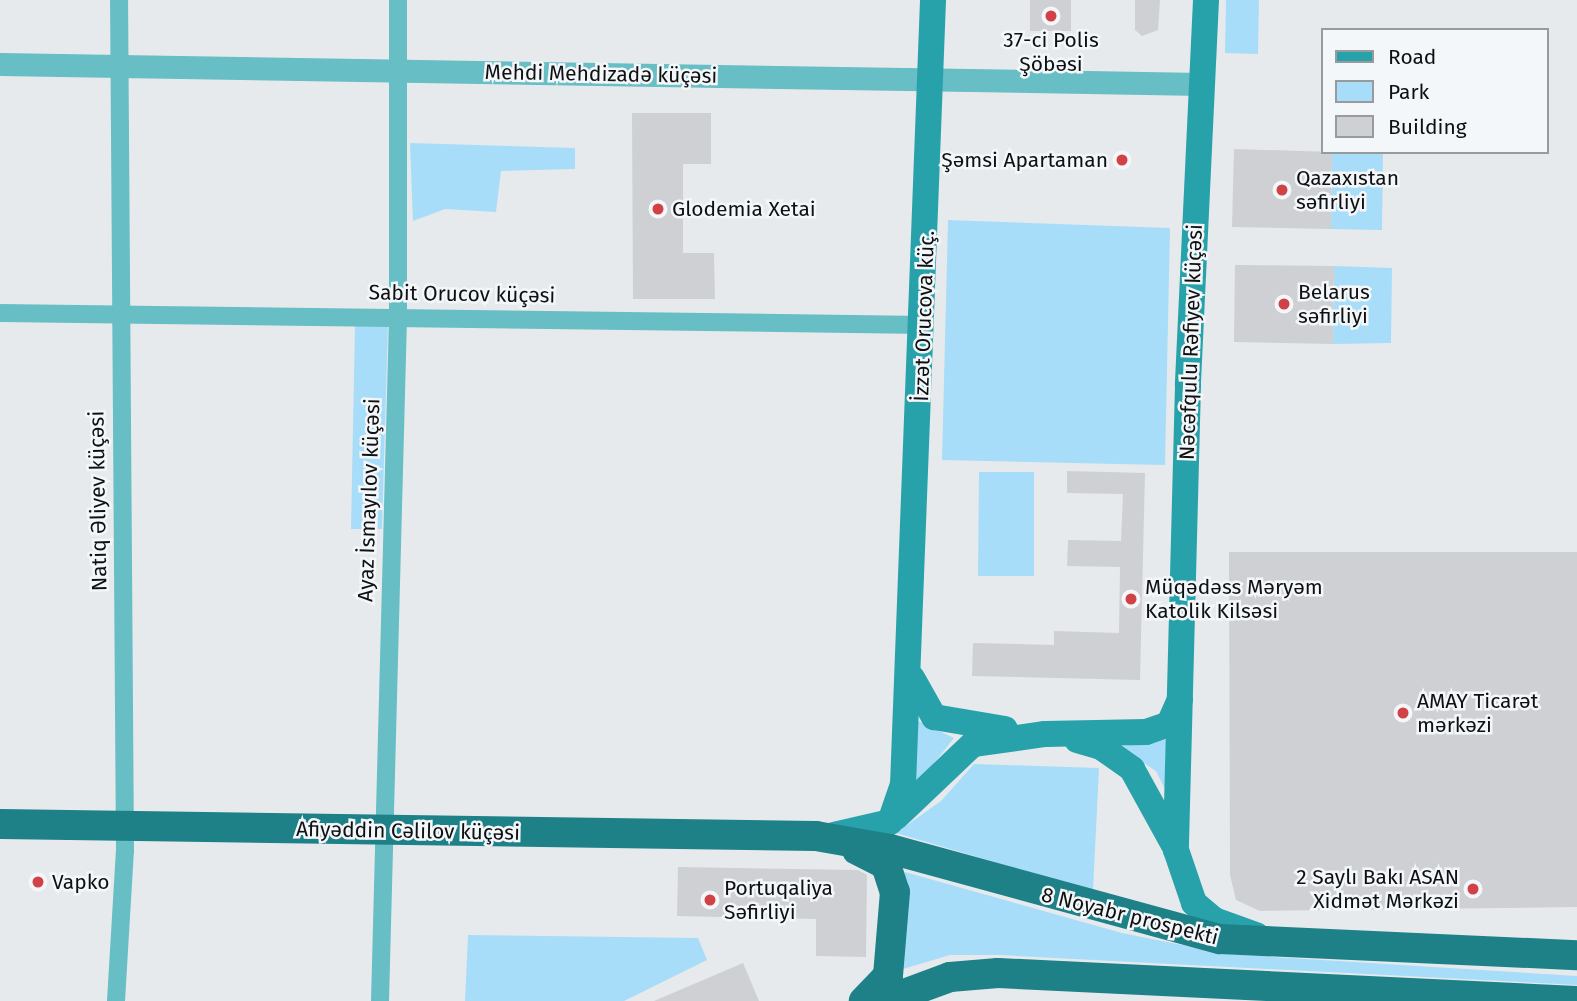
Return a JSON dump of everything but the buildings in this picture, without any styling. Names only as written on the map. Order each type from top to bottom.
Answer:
[{"type":"highway","name":"Afiyəddin Cəlilov küçəsi","points":[[0,824],[816,836]]},
{"type":"highway","name":"8 Noyabr prospekti","points":[[816,836],[890,849],[1181,932],[1291,946],[1577,955]]},
{"type":"highway","points":[[816,836],[881,861],[893,878],[891,965],[884,983],[864,1001]]},
{"type":"highway","points":[[885,1001],[950,977],[998,973],[1577,1001]]},
{"type":"main road","name":"İzzət Orucova küç.","points":[[890,822],[903,785],[910,671],[924,325],[933,0]]},
{"type":"main road","name":"Nəcəfqulu Rəfiyev küçəsi","points":[[1184,684],[1187,424],[1206,0]]},
{"type":"main road","points":[[910,671],[925,710],[934,717],[1080,740],[1119,757],[1144,784],[1176,850],[1188,892],[1204,914],[1291,946]]},
{"type":"main road","points":[[816,836],[857,833],[890,822],[973,744],[1045,734],[1159,729],[1176,715],[1184,684]]},
{"type":"main road","points":[[1176,850],[1184,684]]},
{"type":"street","name":"Natiq Əliyev küçəsi","points":[[116,1001],[123,826],[119,0]]},
{"type":"street","name":"Ayaz İsmayılov küçəsi","points":[[380,1001],[398,316],[398,0]]},
{"type":"street","name":"Mehdi Mehdizadə küçəsi","points":[[0,64],[1202,84]]},
{"type":"street","name":"Sabit Orucov küçəsi","points":[[0,313],[398,316],[924,325]]},
{"type":"green space","points":[[1226,0],[1259,0],[1258,54],[1225,53]]},
{"type":"green space","points":[[410,143],[575,148],[575,169],[501,171],[496,212],[445,209],[413,221]]},
{"type":"green space","points":[[1332,154],[1383,154],[1382,230],[1331,229]]},
{"type":"green space","points":[[948,220],[1170,228],[1165,465],[942,460]]},
{"type":"green space","points":[[1334,266],[1392,268],[1391,343],[1333,344]]},
{"type":"green space","points":[[355,325],[388,325],[382,529],[351,529]]},
{"type":"green space","points":[[979,472],[1034,472],[1034,576],[978,576]]},
{"type":"green space","points":[[916,720],[954,738],[913,790]]},
{"type":"green space","points":[[1171,739],[1170,799],[1156,771],[1119,747]]},
{"type":"green space","points":[[974,764],[1099,768],[1093,891],[896,833],[941,801]]},
{"type":"green space","points":[[905,872],[1122,933],[1227,954],[1577,976],[1577,985],[999,955],[950,955],[903,969]]},
{"type":"green space","points":[[468,935],[698,938],[707,960],[624,1001],[465,1001]]},
{"type":"place","name":"37-ci Polis Şöbəsi","points":[[1051,16]]},
{"type":"place","name":"Şəmsi Apartaman","points":[[1122,160]]},
{"type":"place","name":"Qazaxıstan səfirliyi","points":[[1282,190]]},
{"type":"place","name":"Glodemia Xetai","points":[[658,209]]},
{"type":"place","name":"Belarus səfirliyi","points":[[1284,304]]},
{"type":"place","name":"Müqədəss Məryəm Katolik Kilsəsi","points":[[1131,599]]},
{"type":"place","name":"AMAY Ticarət mərkəzi","points":[[1403,713]]},
{"type":"place","name":"Vapko","points":[[38,882]]},
{"type":"place","name":"2 Saylı Bakı ASAN Xidmət Mərkəzi","points":[[1473,889]]},
{"type":"place","name":"Portuqaliya Səfirliyi","points":[[710,900]]}]
